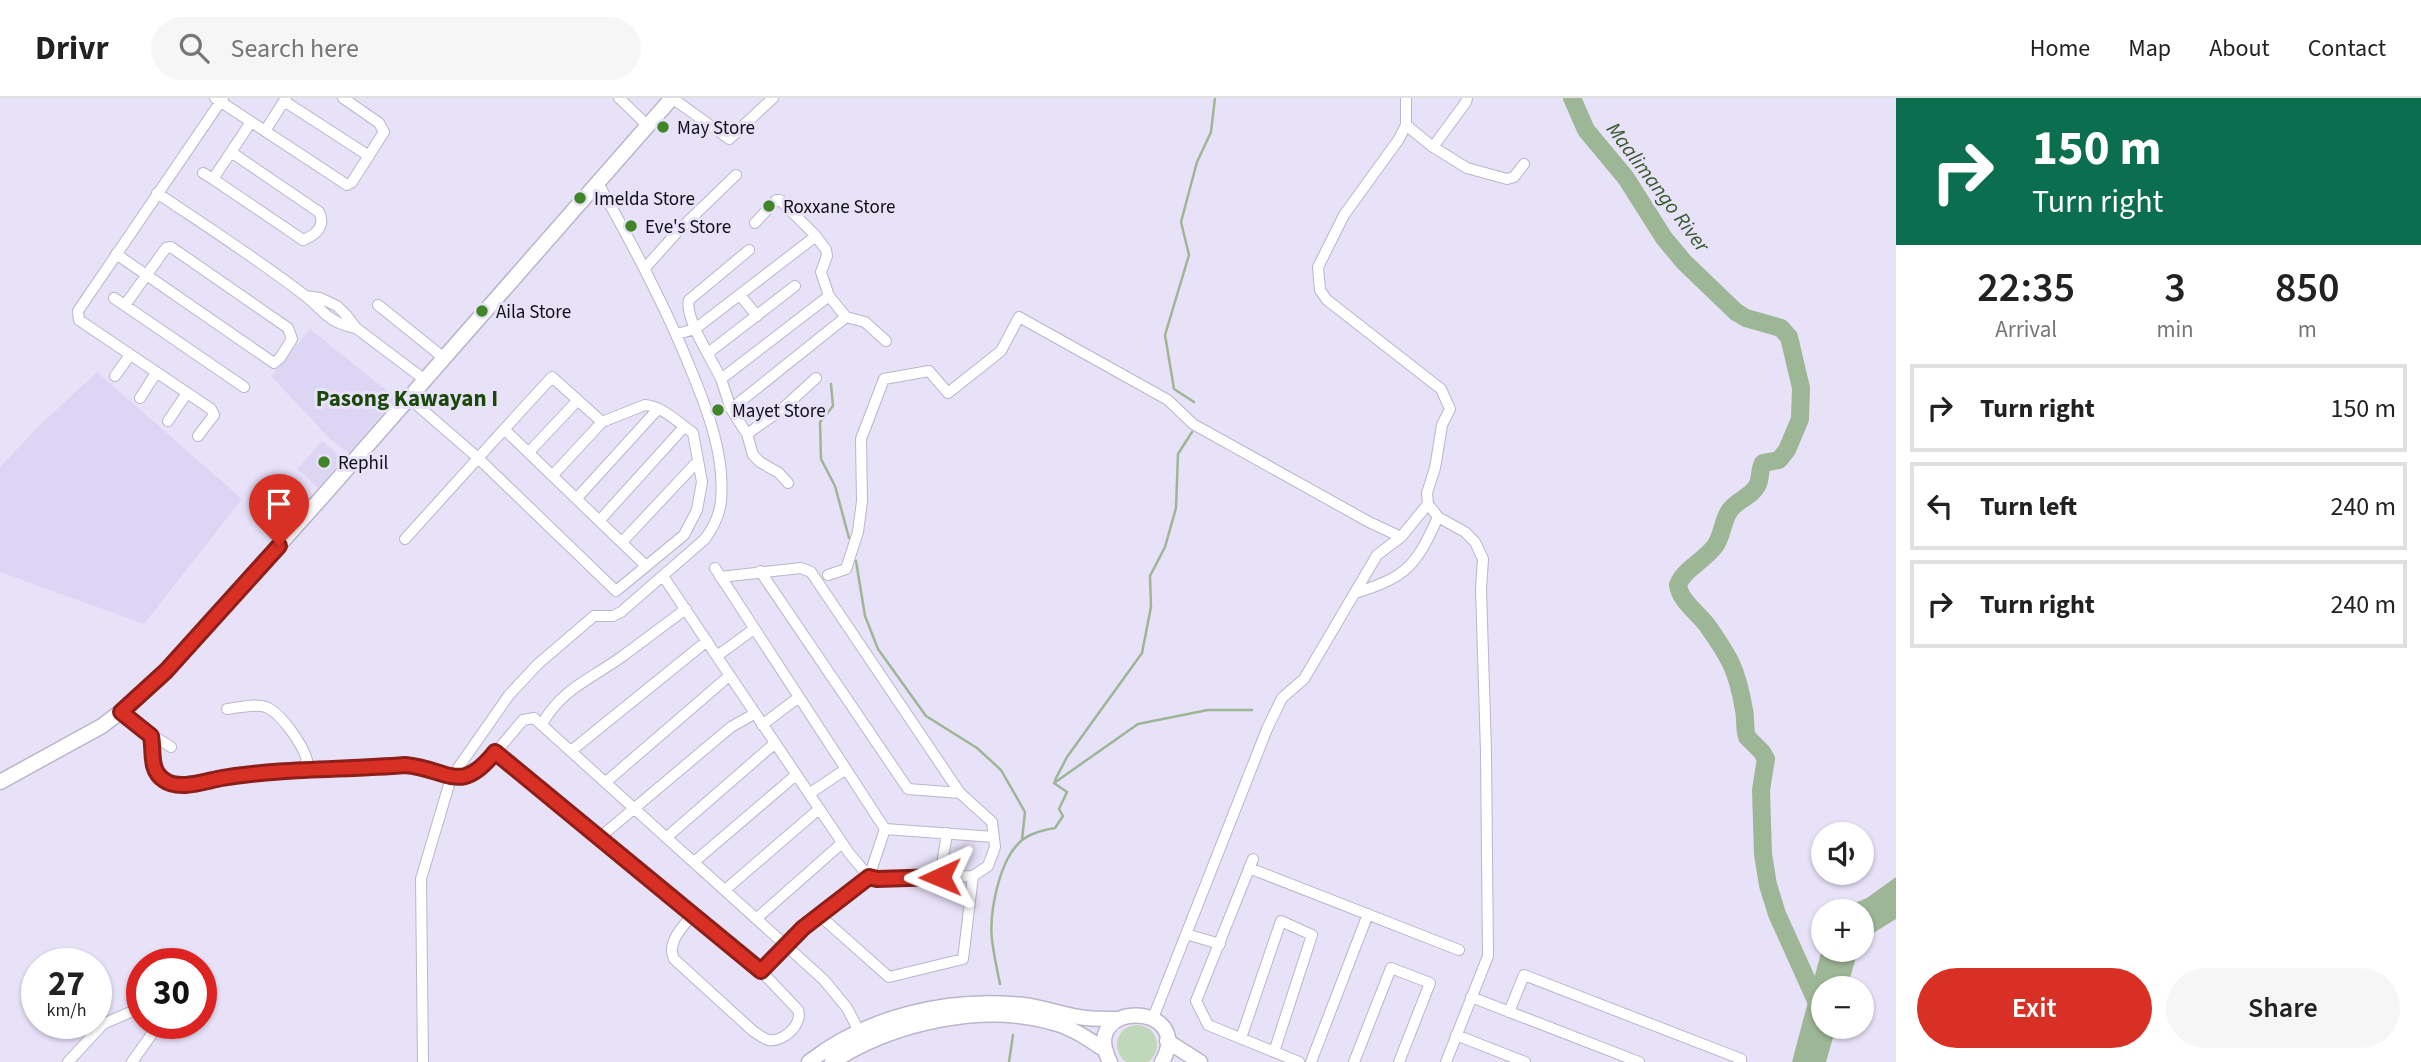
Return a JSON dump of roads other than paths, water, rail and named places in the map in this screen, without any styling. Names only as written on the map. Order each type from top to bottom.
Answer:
[{"type":"main road","points":[[0,782],[83,737],[121,712],[166,671],[672,98]]},
{"type":"main road","points":[[832,1062],[887,1021],[926,1009],[966,1004],[1023,1005],[1085,1018],[1118,1019],[1135,1014],[1153,1018],[1164,1030],[1167,1041],[1167,1053],[1162,1062]]},
{"type":"main road","points":[[809,1062],[862,1038],[928,1021],[967,1016],[1021,1016],[1055,1023],[1081,1034],[1108,1057]]},
{"type":"main road","points":[[1108,1057],[1107,1033],[1118,1019]]},
{"type":"main road","points":[[1167,1041],[1200,1062]]},
{"type":"street","points":[[198,436],[214,415],[213,412],[79,320],[77,316],[219,99],[347,185],[352,182],[384,132],[383,127],[343,98]]},
{"type":"street","points":[[619,98],[648,126]]},
{"type":"street","points":[[672,98],[729,139],[773,98]]},
{"type":"street","points":[[1406,98],[1406,124],[1399,139],[1344,215],[1318,267],[1320,290],[1327,300],[1441,389],[1450,410],[1442,425],[1435,468],[1427,493],[1428,504],[1438,517],[1470,537],[1483,559],[1481,589],[1488,956],[1446,1062]]},
{"type":"street","points":[[1433,147],[1467,98]]},
{"type":"street","points":[[265,131],[285,99],[369,156]]},
{"type":"street","points":[[213,179],[251,122]]},
{"type":"street","points":[[1406,124],[1433,147],[1467,168],[1507,179],[1514,177],[1524,164]]},
{"type":"street","points":[[203,173],[303,240],[312,236],[321,226],[323,219],[319,212],[231,152]]},
{"type":"street","points":[[645,268],[680,229],[736,175]]},
{"type":"street","points":[[423,1062],[421,879],[451,778],[509,695],[538,664],[589,619],[598,615],[617,615],[705,539],[713,528],[721,497],[719,458],[706,405],[677,334],[645,268],[598,183]]},
{"type":"street","points":[[157,193],[306,296],[320,298],[337,306],[356,328],[425,380]]},
{"type":"street","points":[[755,223],[780,200],[816,236],[826,250],[827,256],[821,272],[828,296],[846,317],[865,322],[886,341]]},
{"type":"street","points":[[677,334],[695,329],[816,236]]},
{"type":"street","points":[[116,254],[146,275],[274,363],[292,339],[288,328],[171,247],[166,248],[146,275],[125,305]]},
{"type":"street","points":[[749,250],[689,299],[687,305],[695,329],[721,379],[731,409],[747,434],[753,455],[760,463],[779,473],[788,483]]},
{"type":"street","points":[[708,353],[795,286]]},
{"type":"street","points":[[740,295],[757,316]]},
{"type":"street","points":[[721,379],[828,296]]},
{"type":"street","points":[[114,298],[244,387]]},
{"type":"street","points":[[378,305],[444,358]]},
{"type":"street","points":[[731,409],[846,317]]},
{"type":"street","points":[[828,575],[846,569],[858,532],[862,501],[861,439],[884,379],[929,371],[948,393],[1001,351],[1019,317],[1168,400],[1193,425],[1401,537]]},
{"type":"street","points":[[114,376],[130,355]]},
{"type":"street","points":[[140,398],[156,373]]},
{"type":"street","points":[[405,540],[552,377],[602,422]]},
{"type":"street","points":[[747,434],[781,410],[816,377]]},
{"type":"street","points":[[168,421],[187,393]]},
{"type":"street","points":[[409,398],[478,458],[616,591],[684,535],[697,510],[702,482],[693,433],[653,405],[645,405],[602,422],[553,475]]},
{"type":"street","points":[[529,452],[578,400]]},
{"type":"street","points":[[577,498],[658,409]]},
{"type":"street","points":[[600,520],[684,426]]},
{"type":"street","points":[[504,429],[645,565]]},
{"type":"street","points":[[622,542],[698,461]]},
{"type":"street","points":[[1153,1018],[1267,729],[1282,698],[1304,679],[1377,555],[1401,537],[1428,504]]},
{"type":"street","points":[[1355,593],[1379,585],[1409,568],[1418,558],[1438,517]]},
{"type":"street","points":[[663,576],[774,744],[842,843],[869,877],[973,876],[988,866],[995,847],[992,822],[960,793],[811,572],[801,568],[718,572],[885,829]]},
{"type":"street","points":[[760,571],[908,789],[960,793]]},
{"type":"street","points":[[542,724],[552,706],[568,692],[686,609]]},
{"type":"street","points":[[717,656],[754,629]]},
{"type":"street","points":[[571,751],[707,641]]},
{"type":"street","points":[[606,782],[729,676]]},
{"type":"street","points":[[762,725],[799,697]]},
{"type":"street","points":[[227,709],[255,705],[272,711],[304,750],[307,760],[302,771]]},
{"type":"street","points":[[121,712],[151,736],[171,747]]},
{"type":"street","points":[[599,838],[731,727],[754,714]]},
{"type":"street","points":[[151,736],[154,771],[164,781],[174,785],[254,772],[405,765],[424,768],[451,778],[476,773],[523,720],[534,718],[824,981],[847,1008],[862,1038]]},
{"type":"street","points":[[667,837],[774,744]]},
{"type":"street","points":[[495,752],[599,838],[692,914],[761,971],[798,1010],[801,1017],[798,1024],[778,1040],[767,1040],[674,959],[670,951],[672,943],[692,914]]},
{"type":"street","points":[[809,794],[846,769]]},
{"type":"street","points":[[694,862],[796,775]]},
{"type":"street","points":[[725,890],[819,809]]},
{"type":"street","points":[[885,829],[994,837]]},
{"type":"street","points":[[761,971],[819,915],[869,877],[885,829]]},
{"type":"street","points":[[940,877],[947,833]]},
{"type":"street","points":[[756,919],[842,843]]},
{"type":"street","points":[[1299,1062],[1208,1025],[1196,1001],[1251,864],[1368,915],[1459,950]]},
{"type":"street","points":[[819,915],[889,977],[963,959],[973,876]]},
{"type":"street","points":[[1311,1062],[1368,915]]},
{"type":"street","points":[[1241,1038],[1281,921],[1312,935],[1274,1052]]},
{"type":"street","points":[[1186,934],[1220,944]]},
{"type":"street","points":[[1354,1062],[1391,968],[1430,983],[1399,1062]]},
{"type":"street","points":[[1509,1012],[1524,975],[1741,1059],[1741,1062]]},
{"type":"street","points":[[1471,997],[1639,1062]]},
{"type":"street","points":[[68,1062],[103,1024],[126,1014]]},
{"type":"street","points":[[1456,1035],[1525,1062]]},
{"type":"street","points":[[132,1062],[148,1039]]},
{"type":"waterway","points":[[1194,402],[1174,389],[1165,335],[1189,255],[1181,222],[1197,162],[1211,132],[1215,98]]},
{"type":"waterway","name":"Maalimango River","points":[[1572,98],[1586,130],[1626,178],[1664,238],[1684,262],[1736,312],[1746,318],[1781,328],[1789,337],[1801,388],[1800,419],[1787,450],[1779,460],[1763,463],[1756,488],[1730,510],[1715,546],[1685,574],[1678,585],[1682,596],[1707,625],[1732,664],[1745,713],[1747,737],[1766,759],[1761,790],[1763,854],[1768,885],[1777,914],[1811,989]]},
{"type":"waterway","points":[[831,384],[833,406],[820,422],[821,459],[835,486],[849,538]]},
{"type":"waterway","points":[[1055,780],[1067,757],[1142,653],[1151,607],[1150,576],[1165,547],[1176,508],[1178,454],[1192,432]]},
{"type":"waterway","points":[[856,561],[865,616],[878,649],[926,716],[977,748],[1001,770],[1025,812],[1022,840]]},
{"type":"waterway","points":[[1000,984],[991,929],[997,888],[1006,862],[1020,842],[1032,834],[1055,828],[1063,816],[1059,809],[1067,792],[1054,783],[1138,724],[1208,710],[1252,710]]},
{"type":"waterway","points":[[1009,1062],[1013,1035]]},
{"type":"place","name":"May Store","points":[[663,127]]},
{"type":"place","name":"Imelda Store","points":[[580,198]]},
{"type":"place","name":"Roxxane Store","points":[[769,206]]},
{"type":"place","name":"Eve's Store","points":[[631,226]]},
{"type":"place","name":"Aila Store","points":[[482,311]]},
{"type":"place","name":"Mayet Store","points":[[718,410]]},
{"type":"place","name":"Rephil","points":[[324,462]]},
{"type":"district","name":"Pasong Kawayan I","points":[[407,398]]}]
